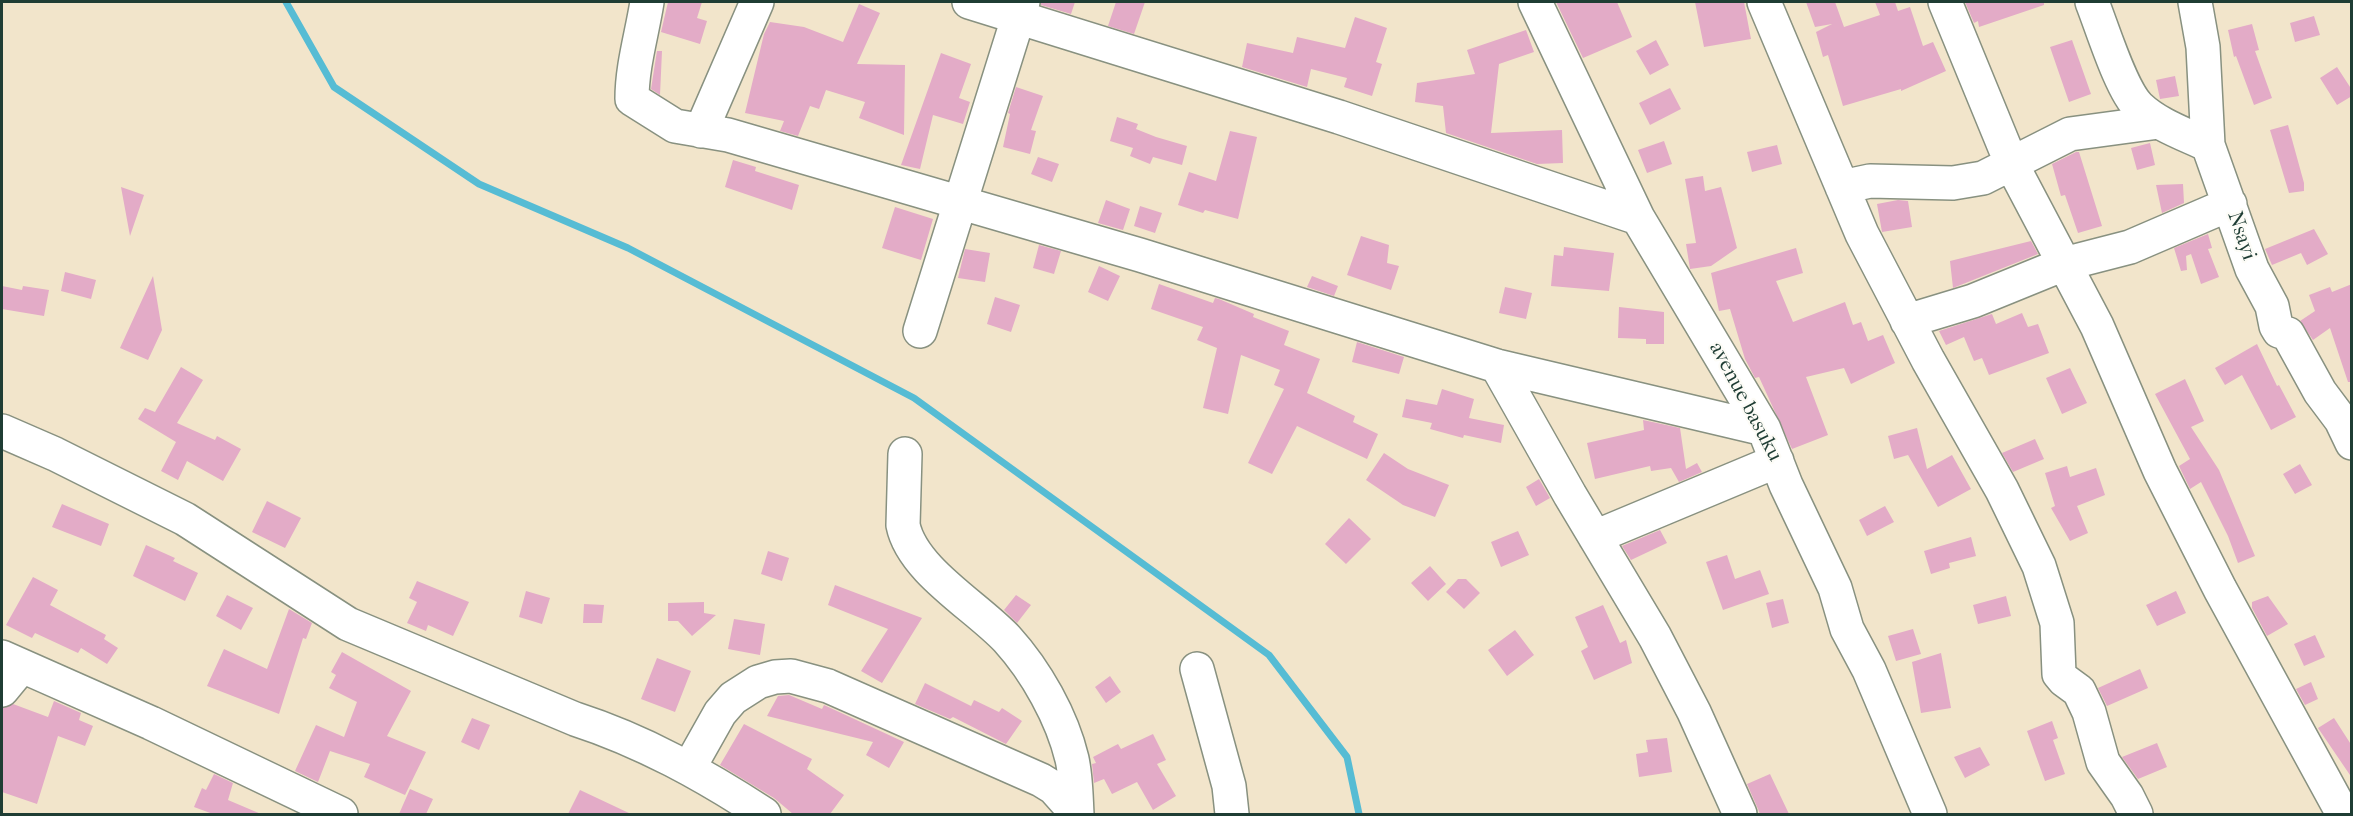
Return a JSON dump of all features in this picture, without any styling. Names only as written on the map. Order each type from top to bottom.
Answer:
[{"type":"street","points":[[647,2],[641,42],[632,71],[632,99],[675,126],[728,135],[1140,255],[1497,366],[1764,429]]},
{"type":"street","points":[[701,131],[757,2]]},
{"type":"street","points":[[969,2],[1021,10],[1638,218]]},
{"type":"street","name":"avenue basuku","points":[[1535,2],[1638,218],[1764,429],[1835,588],[1847,629],[1869,670],[1930,814]]},
{"type":"street","points":[[1764,2],[1862,234],[1907,321],[2002,490],[2039,566],[2057,622],[2059,674],[2079,691],[2090,712],[2103,762],[2127,796],[2136,814]]},
{"type":"street","points":[[1945,2],[2012,165],[2107,347],[2160,471],[2220,589],[2343,814]]},
{"type":"street","points":[[2092,2],[2129,93],[2138,106],[2159,122],[2208,145]]},
{"type":"street","name":"Nsayi","points":[[2195,2],[2203,47],[2208,145],[2252,268],[2272,306],[2276,326],[2279,331],[2288,334],[2291,345],[2298,350],[2320,393],[2341,420],[2352,443]]},
{"type":"street","points":[[920,331],[1021,10]]},
{"type":"street","points":[[1842,187],[1892,180],[1953,183],[1983,178],[2070,134],[2159,122]]},
{"type":"street","points":[[1907,321],[1973,301],[2064,264],[2130,247],[2230,204]]},
{"type":"street","points":[[1497,366],[1655,637],[1694,712],[1740,814]]},
{"type":"street","points":[[2,431],[55,454],[186,519],[348,624],[575,719],[613,731],[689,768],[764,814]]},
{"type":"street","points":[[905,454],[903,525],[905,536],[920,558],[1007,639],[1044,690],[1072,759],[1077,814]]},
{"type":"street","points":[[1595,537],[1777,461]]},
{"type":"street","points":[[1197,669],[1229,786],[1233,814]]},
{"type":"street","points":[[8,671],[151,723],[341,814]]},
{"type":"street","points":[[689,768],[720,713],[733,698],[758,682],[775,677],[791,676],[828,686],[1041,780],[1054,788],[1077,814]]},
{"type":"building","points":[[668,2],[702,2],[697,18],[707,21],[700,44],[661,32]]},
{"type":"building","points":[[1041,2],[1075,2],[1071,14],[1041,5]]},
{"type":"building","points":[[1116,2],[1145,2],[1134,34],[1108,26]]},
{"type":"building","points":[[1556,2],[1617,2],[1632,37],[1583,58]]},
{"type":"building","points":[[1695,2],[1744,2],[1751,39],[1704,47]]},
{"type":"building","points":[[1806,2],[1835,2],[1844,27],[1880,15],[1875,2],[1895,2],[1898,11],[1910,7],[1923,46],[1933,42],[1946,71],[1901,91],[1901,89],[1843,106],[1828,55],[1823,57],[1816,32],[1832,24],[1815,27]]},
{"type":"building","points":[[1965,2],[2044,2],[2044,5],[1979,27],[1978,21],[1974,23]]},
{"type":"building","points":[[859,4],[880,13],[857,64],[905,65],[904,135],[859,118],[865,102],[826,90],[819,109],[810,106],[798,136],[780,131],[784,121],[745,113],[764,34],[770,22],[804,27],[843,42]]},
{"type":"building","points":[[2314,16],[2320,35],[2295,42],[2290,23]]},
{"type":"building","points":[[1355,17],[1387,28],[1376,62],[1382,64],[1372,96],[1344,87],[1347,78],[1311,69],[1307,87],[1242,67],[1247,43],[1293,53],[1297,37],[1345,48]]},
{"type":"building","points":[[2252,24],[2259,50],[2255,51],[2272,98],[2254,105],[2236,56],[2234,57],[2228,30]]},
{"type":"building","points":[[1526,30],[1534,52],[1499,64],[1491,133],[1562,130],[1563,163],[1537,164],[1446,133],[1443,106],[1415,102],[1417,83],[1475,74],[1467,50]]},
{"type":"building","points":[[1656,40],[1669,65],[1650,75],[1636,51]]},
{"type":"building","points":[[2072,40],[2091,94],[2069,102],[2050,47]]},
{"type":"building","points":[[657,51],[662,51],[660,95],[651,89]]},
{"type":"building","points":[[941,53],[971,64],[959,98],[970,102],[963,124],[933,115],[920,169],[901,165]]},
{"type":"building","points":[[2337,67],[2352,90],[2352,96],[2337,105],[2320,78]]},
{"type":"building","points":[[2175,76],[2179,96],[2160,99],[2156,80]]},
{"type":"building","points":[[1016,87],[1043,96],[1031,130],[1036,131],[1030,154],[1003,147],[1010,114],[1008,113]]},
{"type":"building","points":[[1670,88],[1681,109],[1650,125],[1639,103]]},
{"type":"building","points":[[1117,117],[1138,124],[1136,129],[1187,146],[1182,165],[1153,157],[1150,164],[1130,156],[1133,148],[1110,141]]},
{"type":"building","points":[[2288,125],[2304,183],[2304,191],[2289,193],[2270,130]]},
{"type":"building","points":[[1230,131],[1257,137],[1238,219],[1205,210],[1203,213],[1178,205],[1189,172],[1216,181]]},
{"type":"building","points":[[1664,141],[1672,164],[1647,173],[1638,150]]},
{"type":"building","points":[[2150,143],[2155,165],[2137,170],[2131,148]]},
{"type":"building","points":[[1777,145],[1782,164],[1752,172],[1747,152]]},
{"type":"building","points":[[2079,152],[2102,226],[2078,233],[2065,195],[2061,196],[2052,164]]},
{"type":"building","points":[[1038,157],[1059,164],[1052,182],[1031,174]]},
{"type":"building","points":[[733,160],[756,167],[755,171],[799,185],[792,210],[725,187]]},
{"type":"building","points":[[1703,176],[1705,191],[1721,187],[1737,248],[1711,266],[1690,269],[1686,244],[1696,243],[1685,179]]},
{"type":"building","points":[[2183,184],[2184,203],[2162,213],[2156,185]]},
{"type":"building","points":[[121,187],[144,195],[130,236]]},
{"type":"building","points":[[1106,200],[1130,209],[1123,230],[1098,223]]},
{"type":"building","points":[[1898,200],[1908,201],[1912,227],[1882,232],[1877,204]]},
{"type":"building","points":[[1140,206],[1162,213],[1155,233],[1134,226]]},
{"type":"building","points":[[895,207],[933,219],[921,260],[882,248]]},
{"type":"building","points":[[2314,229],[2328,254],[2307,265],[2301,253],[2272,265],[2265,249]]},
{"type":"building","points":[[2208,234],[2212,248],[2208,249],[2219,277],[2201,284],[2191,254],[2186,256],[2187,270],[2181,271],[2174,248]]},
{"type":"building","points":[[1361,236],[1389,245],[1387,263],[1399,266],[1391,290],[1347,275]]},
{"type":"building","points":[[2031,241],[2038,254],[1953,288],[1950,261]]},
{"type":"building","points":[[1039,245],[1061,251],[1054,274],[1033,268]]},
{"type":"building","points":[[1564,247],[1614,253],[1609,291],[1551,286],[1554,255],[1563,256]]},
{"type":"building","points":[[1796,248],[1803,273],[1776,281],[1793,322],[1845,302],[1853,325],[1861,322],[1868,341],[1883,335],[1895,363],[1851,384],[1844,368],[1806,377],[1828,435],[1792,449],[1759,377],[1755,378],[1745,359],[1730,309],[1719,311],[1711,273]]},
{"type":"building","points":[[965,249],[990,253],[985,282],[958,278]]},
{"type":"building","points":[[1099,266],[1120,276],[1108,301],[1088,292]]},
{"type":"building","points":[[65,272],[96,280],[91,299],[61,291]]},
{"type":"building","points":[[153,276],[162,330],[148,360],[120,348]]},
{"type":"building","points":[[1312,276],[1338,286],[1334,296],[1307,287]]},
{"type":"building","points":[[1159,284],[1213,303],[1215,298],[1219,299],[1254,314],[1253,317],[1289,331],[1284,345],[1320,359],[1307,393],[1355,416],[1353,422],[1378,434],[1367,459],[1297,426],[1272,474],[1248,463],[1284,389],[1274,385],[1280,370],[1241,355],[1228,414],[1203,408],[1217,348],[1197,340],[1203,327],[1151,309]]},
{"type":"building","points":[[2352,284],[2352,382],[2348,382],[2330,328],[2313,340],[2300,321],[2315,311],[2309,295],[2330,287],[2332,292]]},
{"type":"building","points":[[2,286],[22,290],[23,286],[49,290],[44,316],[2,309]]},
{"type":"building","points":[[1505,287],[1532,293],[1526,319],[1499,313]]},
{"type":"building","points":[[995,297],[1020,305],[1011,332],[987,324]]},
{"type":"building","points":[[1619,307],[1664,312],[1664,344],[1646,344],[1646,339],[1618,338]]},
{"type":"building","points":[[2022,313],[2028,327],[2038,324],[2049,353],[1989,375],[1982,358],[1974,361],[1964,337],[1946,345],[1939,331],[1992,314],[1996,324]]},
{"type":"building","points":[[1357,342],[1404,357],[1399,374],[1352,362]]},
{"type":"building","points":[[2257,344],[2277,386],[2279,385],[2296,417],[2271,430],[2242,375],[2225,385],[2215,368]]},
{"type":"building","points":[[181,367],[203,380],[177,423],[215,440],[217,436],[241,449],[223,481],[187,461],[178,480],[161,471],[176,442],[138,419],[145,408],[155,412]]},
{"type":"building","points":[[2070,368],[2087,403],[2062,414],[2046,378]]},
{"type":"building","points":[[2185,379],[2204,421],[2191,427],[2219,470],[2255,556],[2238,563],[2228,536],[2201,482],[2190,489],[2179,466],[2190,459],[2155,394]]},
{"type":"building","points":[[1442,389],[1474,399],[1469,418],[1504,425],[1501,443],[1464,435],[1463,438],[1430,429],[1432,423],[1402,417],[1406,399],[1437,405]]},
{"type":"building","points":[[1643,420],[1680,428],[1686,469],[1697,463],[1702,472],[1679,482],[1671,468],[1651,471],[1650,466],[1595,479],[1587,443],[1644,430]]},
{"type":"building","points":[[1917,428],[1927,469],[1952,455],[1971,489],[1938,507],[1908,455],[1894,459],[1888,436]]},
{"type":"building","points":[[2035,439],[2044,459],[2013,472],[2002,453]]},
{"type":"building","points":[[1384,453],[1408,469],[1449,485],[1435,517],[1403,505],[1366,480]]},
{"type":"building","points":[[2300,464],[2312,485],[2295,494],[2283,474]]},
{"type":"building","points":[[2067,466],[2070,477],[2096,468],[2105,495],[2077,506],[2088,533],[2070,541],[2051,508],[2055,506],[2045,473]]},
{"type":"building","points":[[1539,479],[1550,498],[1536,506],[1526,487]]},
{"type":"building","points":[[267,501],[301,518],[285,548],[252,532]]},
{"type":"building","points":[[62,504],[109,524],[101,546],[52,527]]},
{"type":"building","points":[[1885,506],[1894,522],[1867,536],[1859,520]]},
{"type":"building","points":[[1349,518],[1371,539],[1346,564],[1325,544]]},
{"type":"building","points":[[1660,530],[1667,543],[1631,560],[1622,546]]},
{"type":"building","points":[[1518,531],[1529,555],[1501,567],[1491,542]]},
{"type":"building","points":[[1971,537],[1976,556],[1949,563],[1950,568],[1931,574],[1924,551]]},
{"type":"building","points":[[146,545],[175,558],[173,561],[198,573],[185,601],[133,576]]},
{"type":"building","points":[[768,551],[789,558],[782,581],[761,574]]},
{"type":"building","points":[[1727,555],[1735,579],[1760,570],[1769,594],[1723,610],[1706,562]]},
{"type":"building","points":[[1430,566],[1446,584],[1428,601],[1411,583]]},
{"type":"building","points":[[33,577],[58,590],[50,605],[106,635],[104,639],[118,648],[107,664],[81,648],[78,653],[35,633],[32,638],[6,625]]},
{"type":"building","points":[[1458,579],[1466,579],[1480,593],[1464,609],[1446,592]]},
{"type":"building","points":[[417,581],[469,602],[453,636],[428,625],[426,631],[407,623],[417,602],[409,598]]},
{"type":"building","points":[[835,585],[922,618],[882,683],[861,671],[888,629],[828,605]]},
{"type":"building","points":[[526,591],[550,598],[542,624],[519,617]]},
{"type":"building","points":[[2176,591],[2186,613],[2157,626],[2146,605]]},
{"type":"building","points":[[227,595],[253,608],[241,630],[216,616]]},
{"type":"building","points":[[1016,595],[1031,605],[1017,623],[1004,610]]},
{"type":"building","points":[[2006,596],[2011,616],[1978,624],[1973,605]]},
{"type":"building","points":[[2268,596],[2288,624],[2267,636],[2252,608],[2252,602]]},
{"type":"building","points":[[1783,599],[1789,623],[1772,628],[1766,603]]},
{"type":"building","points":[[704,602],[704,613],[716,615],[692,636],[678,621],[668,621],[668,603]]},
{"type":"building","points":[[584,604],[604,605],[602,623],[583,623]]},
{"type":"building","points":[[1603,605],[1620,643],[1626,640],[1632,663],[1594,680],[1581,651],[1588,647],[1575,617]]},
{"type":"building","points":[[289,609],[312,623],[306,639],[303,638],[279,714],[207,686],[224,649],[267,669]]},
{"type":"building","points":[[734,619],[765,624],[760,655],[728,649]]},
{"type":"building","points":[[1913,629],[1921,654],[1896,661],[1888,636]]},
{"type":"building","points":[[1515,630],[1534,655],[1507,676],[1488,650]]},
{"type":"building","points":[[2315,635],[2325,657],[2304,666],[2294,644]]},
{"type":"building","points":[[342,652],[411,691],[387,736],[426,752],[405,795],[364,777],[370,764],[330,751],[318,782],[295,771],[316,725],[344,737],[357,702],[329,688],[336,675],[331,672]]},
{"type":"building","points":[[1941,653],[1951,708],[1921,713],[1912,662]]},
{"type":"building","points":[[657,658],[691,671],[675,712],[641,699]]},
{"type":"building","points":[[2140,669],[2148,688],[2107,706],[2098,688]]},
{"type":"building","points":[[1110,676],[1121,692],[1106,703],[1095,687]]},
{"type":"building","points":[[2311,682],[2318,699],[2305,705],[2296,689]]},
{"type":"building","points":[[925,683],[971,706],[974,700],[999,712],[1002,708],[1022,721],[1006,744],[953,717],[950,719],[915,704]]},
{"type":"building","points":[[789,695],[822,709],[824,705],[904,742],[889,768],[866,755],[873,742],[767,716],[778,696]]},
{"type":"building","points":[[54,701],[81,713],[79,720],[93,726],[85,746],[58,736],[37,804],[2,792],[2,708],[13,704],[48,717]]},
{"type":"building","points":[[472,718],[490,725],[479,750],[461,742]]},
{"type":"building","points":[[2334,718],[2352,746],[2352,778],[2318,728]]},
{"type":"building","points":[[2052,721],[2058,738],[2053,740],[2065,774],[2045,781],[2027,731]]},
{"type":"building","points":[[744,724],[812,759],[807,769],[844,795],[830,814],[793,814],[774,798],[720,765]]},
{"type":"building","points":[[1153,734],[1166,760],[1157,764],[1176,796],[1153,810],[1137,782],[1112,794],[1104,779],[1094,783],[1092,764],[1096,763],[1093,757],[1118,744],[1121,749]]},
{"type":"building","points":[[1667,738],[1672,772],[1639,777],[1636,754],[1648,752],[1646,740]]},
{"type":"building","points":[[2157,743],[2167,767],[2138,779],[2122,757]]},
{"type":"building","points":[[1980,747],[1990,765],[1965,778],[1954,757]]},
{"type":"building","points":[[214,774],[233,783],[228,800],[261,814],[213,814],[194,807],[202,788],[206,790]]},
{"type":"building","points":[[1770,774],[1789,814],[1760,814],[1747,784]]},
{"type":"building","points":[[410,789],[433,799],[426,814],[399,814]]},
{"type":"building","points":[[580,790],[631,814],[568,814]]},
{"type":"waterway","points":[[286,2],[334,87],[479,184],[628,248],[914,398],[1269,655],[1347,757],[1359,814]]}]
